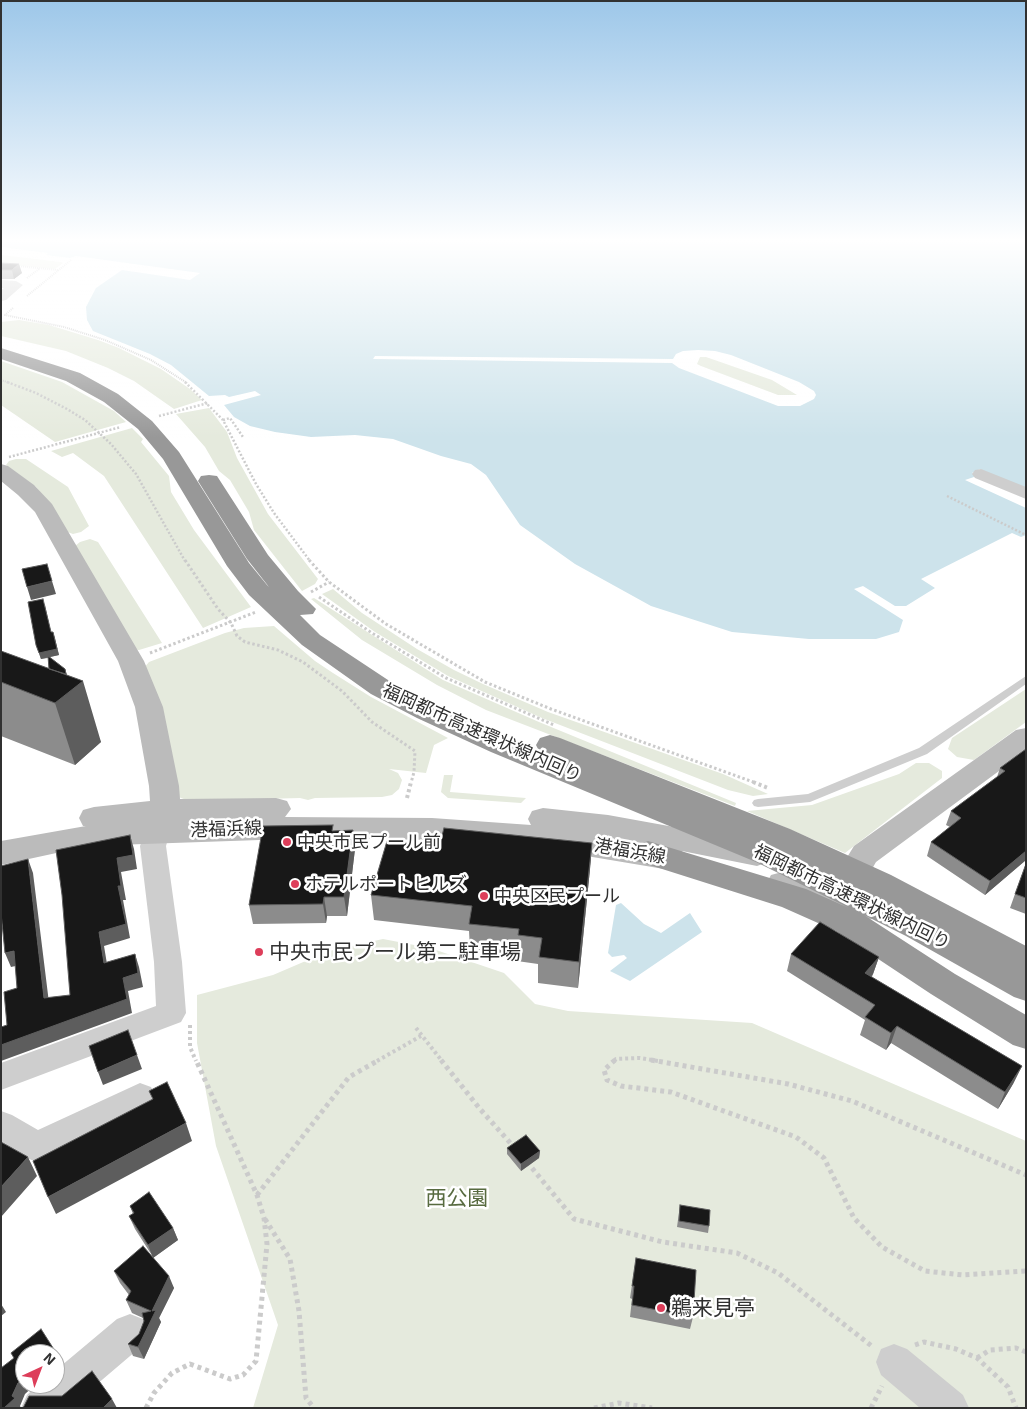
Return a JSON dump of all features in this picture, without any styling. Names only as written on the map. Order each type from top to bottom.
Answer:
[{"type":"highway","points":[[1,345],[87,371],[119,395]]},
{"type":"highway","name":"福岡都市高速環状線内回り","points":[[1,353],[50,368],[119,395],[145,425],[181,454],[239,566],[275,595],[311,640],[381,688],[427,712],[767,854],[918,927],[1026,988]]},
{"type":"highway","points":[[275,595],[289,596],[329,630],[364,655],[398,677],[441,699],[779,837],[906,897],[1026,963]]},
{"type":"highway","points":[[648,854],[777,892],[848,922],[943,984],[1026,1034]]},
{"type":"highway","points":[[845,889],[901,887],[1026,939]]},
{"type":"highway","points":[[845,889],[953,978],[1026,1022]]},
{"type":"street","points":[[1,470],[26,490],[44,509],[131,661],[150,707],[164,786],[161,821],[153,846],[168,962],[171,1013],[2,1077],[1,1071]]},
{"type":"street","points":[[982,474],[1026,494]]},
{"type":"street","points":[[845,889],[866,854],[1026,737]]},
{"type":"street","name":"港福浜線","points":[[1,853],[60,841],[116,834],[161,821],[407,811],[608,826],[760,855],[1026,963]]},
{"type":"street","name":"港福浜線","points":[[1,834],[89,819],[432,829],[533,836],[648,854],[845,889],[1026,988]]},
{"type":"street","points":[[1,1125],[36,1147],[140,1097]]},
{"type":"street","points":[[40,1408],[130,1332]]},
{"type":"street","points":[[894,1362],[950,1408]]},
{"type":"lane","points":[[758,803],[810,798],[922,751],[1026,679]]},
{"type":"path","points":[[15,307],[5,315],[64,327],[129,350],[170,371],[190,385],[223,420],[256,484],[274,513],[304,554],[329,582],[386,624],[485,682],[551,708],[726,771],[778,792],[783,802]]},
{"type":"path","points":[[1,380],[28,390],[85,420],[129,464],[186,562],[218,609],[231,624],[237,636],[245,642],[278,650],[303,662],[342,691],[372,722],[415,751],[414,772],[407,798]]},
{"type":"path","points":[[156,417],[208,403]]},
{"type":"path","points":[[223,420],[230,418],[243,437]]},
{"type":"path","points":[[1,458],[20,455],[129,425]]},
{"type":"path","points":[[947,496],[1026,535]]},
{"type":"path","points":[[131,661],[231,624],[275,595],[312,591],[329,582]]},
{"type":"path","points":[[312,591],[372,633],[446,678],[559,727]]},
{"type":"path","points":[[416,1028],[480,1109],[519,1154]]},
{"type":"path","points":[[257,1195],[349,1077],[421,1036]]},
{"type":"path","points":[[146,1408],[154,1394],[172,1373],[190,1364],[230,1379],[243,1375],[256,1362],[267,1244],[264,1218],[257,1195],[190,1047]]},
{"type":"path","points":[[1026,1175],[852,1101],[788,1084],[640,1058],[616,1059],[604,1070],[607,1080],[621,1086],[671,1092],[796,1136],[824,1158],[854,1218],[882,1247],[925,1270],[963,1275],[1026,1270]]},
{"type":"path","points":[[525,1161],[574,1218],[663,1242],[736,1254],[778,1274],[894,1362]]},
{"type":"path","points":[[264,1218],[290,1259],[298,1311],[306,1398],[314,1408]]},
{"type":"path","points":[[977,1358],[990,1350],[1016,1348],[1026,1352]]},
{"type":"path","points":[[594,1408],[619,1403],[652,1408]]},
{"type":"green space","points":[[19,320],[49,325],[119,348],[161,369],[190,389],[202,400],[174,409],[134,381],[108,368],[66,351],[1,336],[1,322]]},
{"type":"green space","points":[[700,357],[706,357],[772,380],[797,395],[778,395],[701,366],[697,364]]},
{"type":"green space","points":[[1,361],[62,382],[114,411],[126,422],[55,442],[1,405]]},
{"type":"green space","points":[[209,408],[227,432],[237,458],[268,514],[318,579],[315,584],[302,591],[254,530],[249,512],[230,480],[219,471],[205,447],[176,414]]},
{"type":"green space","points":[[132,428],[143,439],[141,442],[169,476],[171,492],[194,530],[251,607],[203,628],[104,476],[73,453],[62,457],[51,451]]},
{"type":"green space","points":[[26,459],[68,487],[89,526],[81,532],[73,534],[65,531],[49,503],[36,487],[6,465],[9,461]]},
{"type":"green space","points":[[90,539],[98,542],[162,643],[139,650],[131,649],[75,546],[80,542]]},
{"type":"green space","points":[[333,589],[362,613],[417,649],[483,684],[548,712],[723,774],[768,794],[753,796],[728,790],[542,718],[448,676],[375,632],[322,594]]},
{"type":"green space","points":[[314,598],[443,680],[539,722],[736,803],[735,806],[486,710],[437,685],[362,640],[311,599]]},
{"type":"green space","points":[[274,626],[315,661],[333,673],[371,697],[448,738],[434,745],[426,773],[389,769],[398,773],[402,780],[399,789],[392,795],[382,797],[189,801],[176,796],[143,669],[149,662],[225,633],[244,628]]},
{"type":"green space","points":[[1026,689],[1026,722],[974,760],[957,757],[948,749],[952,738]]},
{"type":"green space","points":[[916,763],[929,763],[942,771],[942,778],[845,853],[747,811],[812,805],[899,774]]},
{"type":"green space","points":[[444,775],[453,775],[450,792],[526,798],[521,803],[448,798],[441,792]]},
{"type":"green space","name":"西公園","points":[[383,939],[430,948],[504,973],[535,1004],[568,1011],[752,1023],[1026,1141],[1026,1408],[253,1408],[278,1325],[216,1146],[197,1043],[197,995],[273,975],[329,951]]},
{"type":"water","points":[[86,307],[1026,307],[1026,490],[980,469],[972,473],[977,476],[965,480],[1026,508],[1026,535],[1021,537],[1012,533],[921,579],[935,588],[906,606],[895,606],[863,586],[854,589],[903,620],[899,632],[876,639],[809,639],[732,632],[651,606],[575,564],[520,525],[486,475],[471,464],[441,456],[393,439],[355,435],[311,437],[250,426],[234,417],[224,405],[261,395],[255,391],[229,397],[225,395],[209,396],[171,365],[150,354],[93,331],[87,320]],"holes":[[[698,350],[715,351],[731,355],[799,382],[814,391],[816,395],[814,399],[800,406],[778,406],[679,368],[672,363],[373,359],[375,356],[673,359],[676,354],[683,351]]]},
{"type":"water","points":[[621,903],[644,924],[661,933],[690,913],[702,932],[630,981],[610,971],[627,958],[624,955],[612,957],[608,953],[616,905]]},
{"type":"building","points":[[47,564],[52,581],[27,587],[22,569]]},
{"type":"building","points":[[43,599],[57,649],[39,653],[28,602]]},
{"type":"building","points":[[1,651],[83,681],[55,703],[1,682]]},
{"type":"building","points":[[48,656],[65,669],[66,674],[49,669]]},
{"type":"building","points":[[1026,749],[1026,851],[990,881],[931,842],[961,818],[951,811],[1005,771],[1000,768]]},
{"type":"building","points":[[333,825],[332,831],[353,830],[344,897],[324,897],[323,904],[249,905],[263,826]]},
{"type":"building","name":"中央区民プール","points":[[444,828],[592,843],[579,962],[539,957],[542,938],[518,935],[519,929],[469,924],[472,906],[371,895],[387,841],[439,847]]},
{"type":"building","points":[[130,835],[133,855],[117,858],[121,886],[118,886],[126,924],[99,932],[104,963],[135,954],[138,973],[123,978],[127,999],[1,1045],[1,1027],[7,1025],[4,992],[17,988],[14,951],[5,953],[1,913],[1,866],[28,859],[44,998],[70,995],[62,895],[56,850]]},
{"type":"building","points":[[1026,864],[1026,898],[1015,894]]},
{"type":"building","points":[[820,922],[879,957],[865,973],[1022,1066],[1005,1092],[897,1026],[891,1033],[865,1017],[875,1005],[791,954]]},
{"type":"building","points":[[128,1030],[137,1055],[98,1072],[89,1046]]},
{"type":"building","points":[[167,1082],[186,1123],[48,1197],[33,1161],[153,1099],[149,1091]]},
{"type":"building","points":[[526,1135],[540,1151],[521,1164],[507,1148]]},
{"type":"building","points":[[1,1142],[28,1157],[1,1187]]},
{"type":"building","points":[[149,1192],[173,1228],[148,1245],[129,1216],[134,1213],[130,1206]]},
{"type":"building","points":[[680,1205],[710,1210],[709,1226],[679,1221]]},
{"type":"building","points":[[143,1246],[169,1276],[152,1311],[156,1310],[138,1347],[128,1344],[139,1334],[144,1321],[142,1313],[151,1311],[126,1300],[131,1291],[114,1271]]},
{"type":"building","name":"鵜来見亭","points":[[636,1258],[696,1270],[693,1317],[632,1305],[634,1286],[632,1286]]},
{"type":"building","points":[[41,1329],[51,1344],[22,1344]]},
{"type":"building","points":[[15,1350],[15,1390],[12,1396],[15,1398],[4,1408],[1,1408],[1,1368],[14,1358],[11,1353]]},
{"type":"building","points":[[92,1371],[112,1399],[103,1408],[23,1408],[29,1396],[62,1396]]},
{"type":"place","name":"中央市民プール前","points":[[287,842]]},
{"type":"place","name":"ホテルポートヒルズ","points":[[295,884]]},
{"type":"place","name":"中央区民プール","points":[[484,896]]},
{"type":"place","name":"中央市民プール第二駐車場","points":[[259,952]]},
{"type":"place","name":"鵜来見亭","points":[[661,1308]]}]
